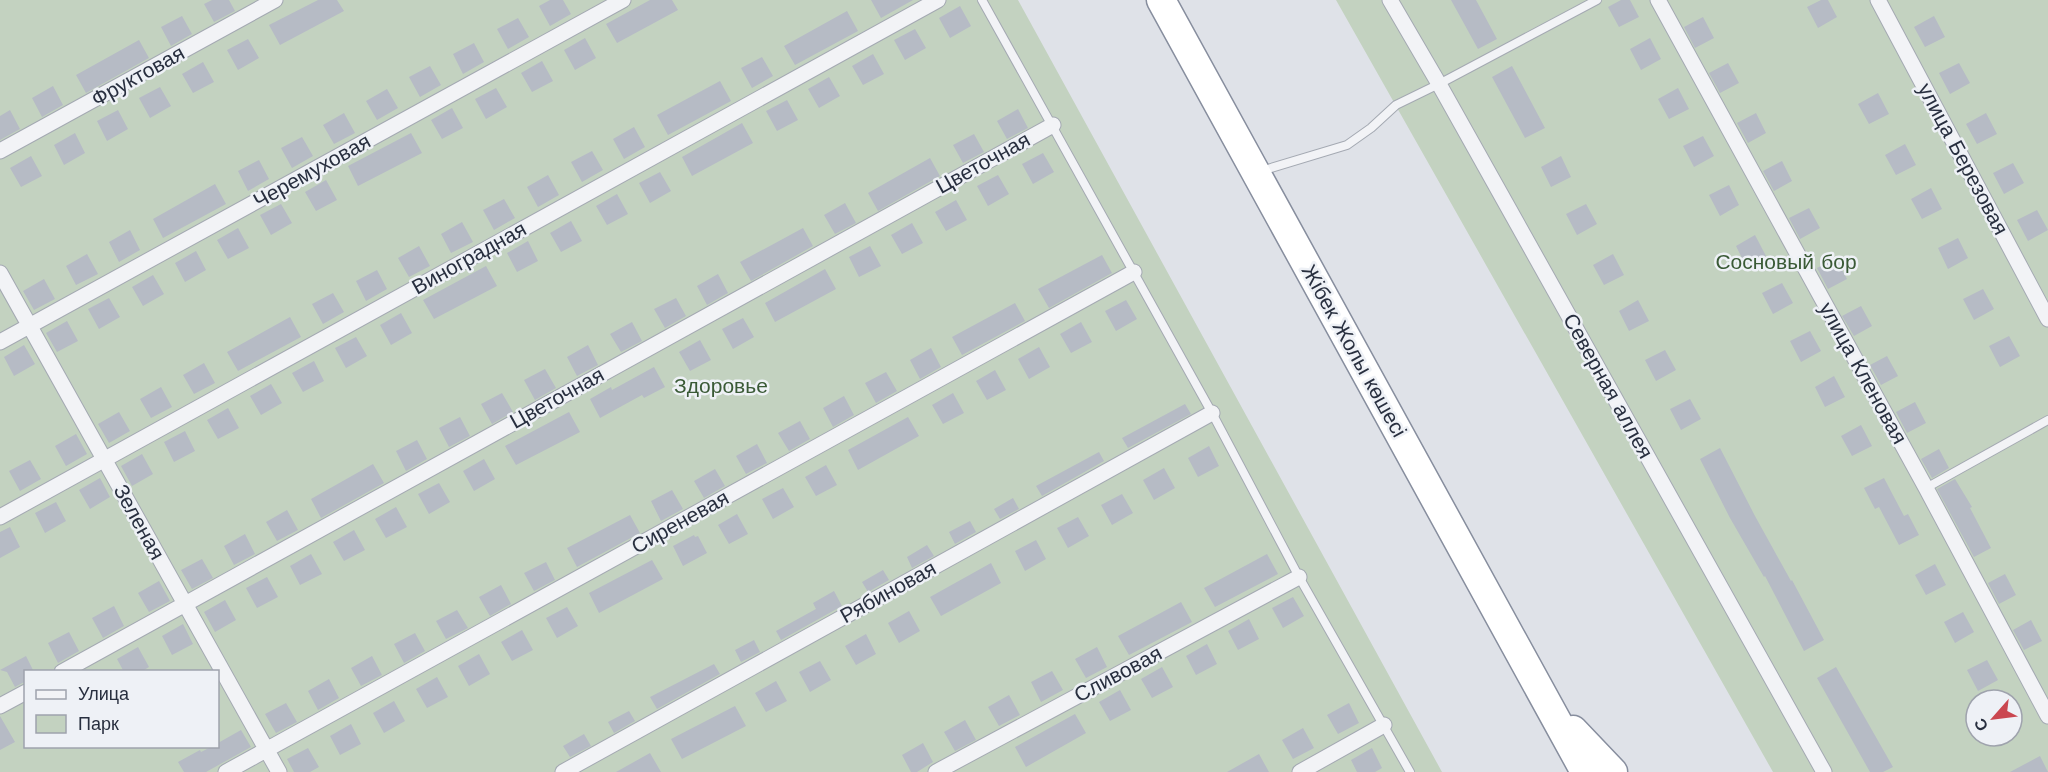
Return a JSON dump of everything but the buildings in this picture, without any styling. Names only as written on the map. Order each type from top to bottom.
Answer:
[{"type":"highway","name":"Жібек Жолы көшесі","points":[[1161,0],[1547,702]]},
{"type":"highway","points":[[1547,702],[1585,772]]},
{"type":"highway","points":[[1547,702],[1613,772]]},
{"type":"street","name":"Фруктовая","points":[[0,151],[275,0]]},
{"type":"street","name":"Черемуховая","points":[[0,342],[623,0]]},
{"type":"street","name":"Виноградная","points":[[0,517],[938,0]]},
{"type":"street","name":"Северная аллея","points":[[1390,0],[1824,772]]},
{"type":"street","name":"улица Кленовая","points":[[1658,0],[1926,488],[2048,716]]},
{"type":"street","name":"улица Березовая","points":[[1878,0],[2048,319]]},
{"type":"street","name":"Цветочная","points":[[66,670],[1053,125]]},
{"type":"street","name":"Сиреневая","points":[[226,772],[1134,272]]},
{"type":"street","name":"Зеленая","points":[[0,273],[279,772]]},
{"type":"street","name":"Рябиновая","points":[[563,772],[1212,413]]},
{"type":"street","name":"Сливовая","points":[[936,772],[1299,577]]},
{"type":"street","points":[[0,706],[24,693]]},
{"type":"street","points":[[1300,772],[1384,725]]},
{"type":"lane","points":[[982,0],[1212,413],[1299,577],[1410,772]]},
{"type":"lane","points":[[1256,173],[1347,145],[1371,128],[1396,105],[1597,0]]},
{"type":"lane","points":[[1926,488],[2048,420]]},
{"type":"green space","name":"Здоровье","points":[[0,0],[1018,0],[1442,772],[0,772]]},
{"type":"green space","name":"Сосновый бор","points":[[1336,0],[2048,0],[2048,772],[1773,772]]}]
